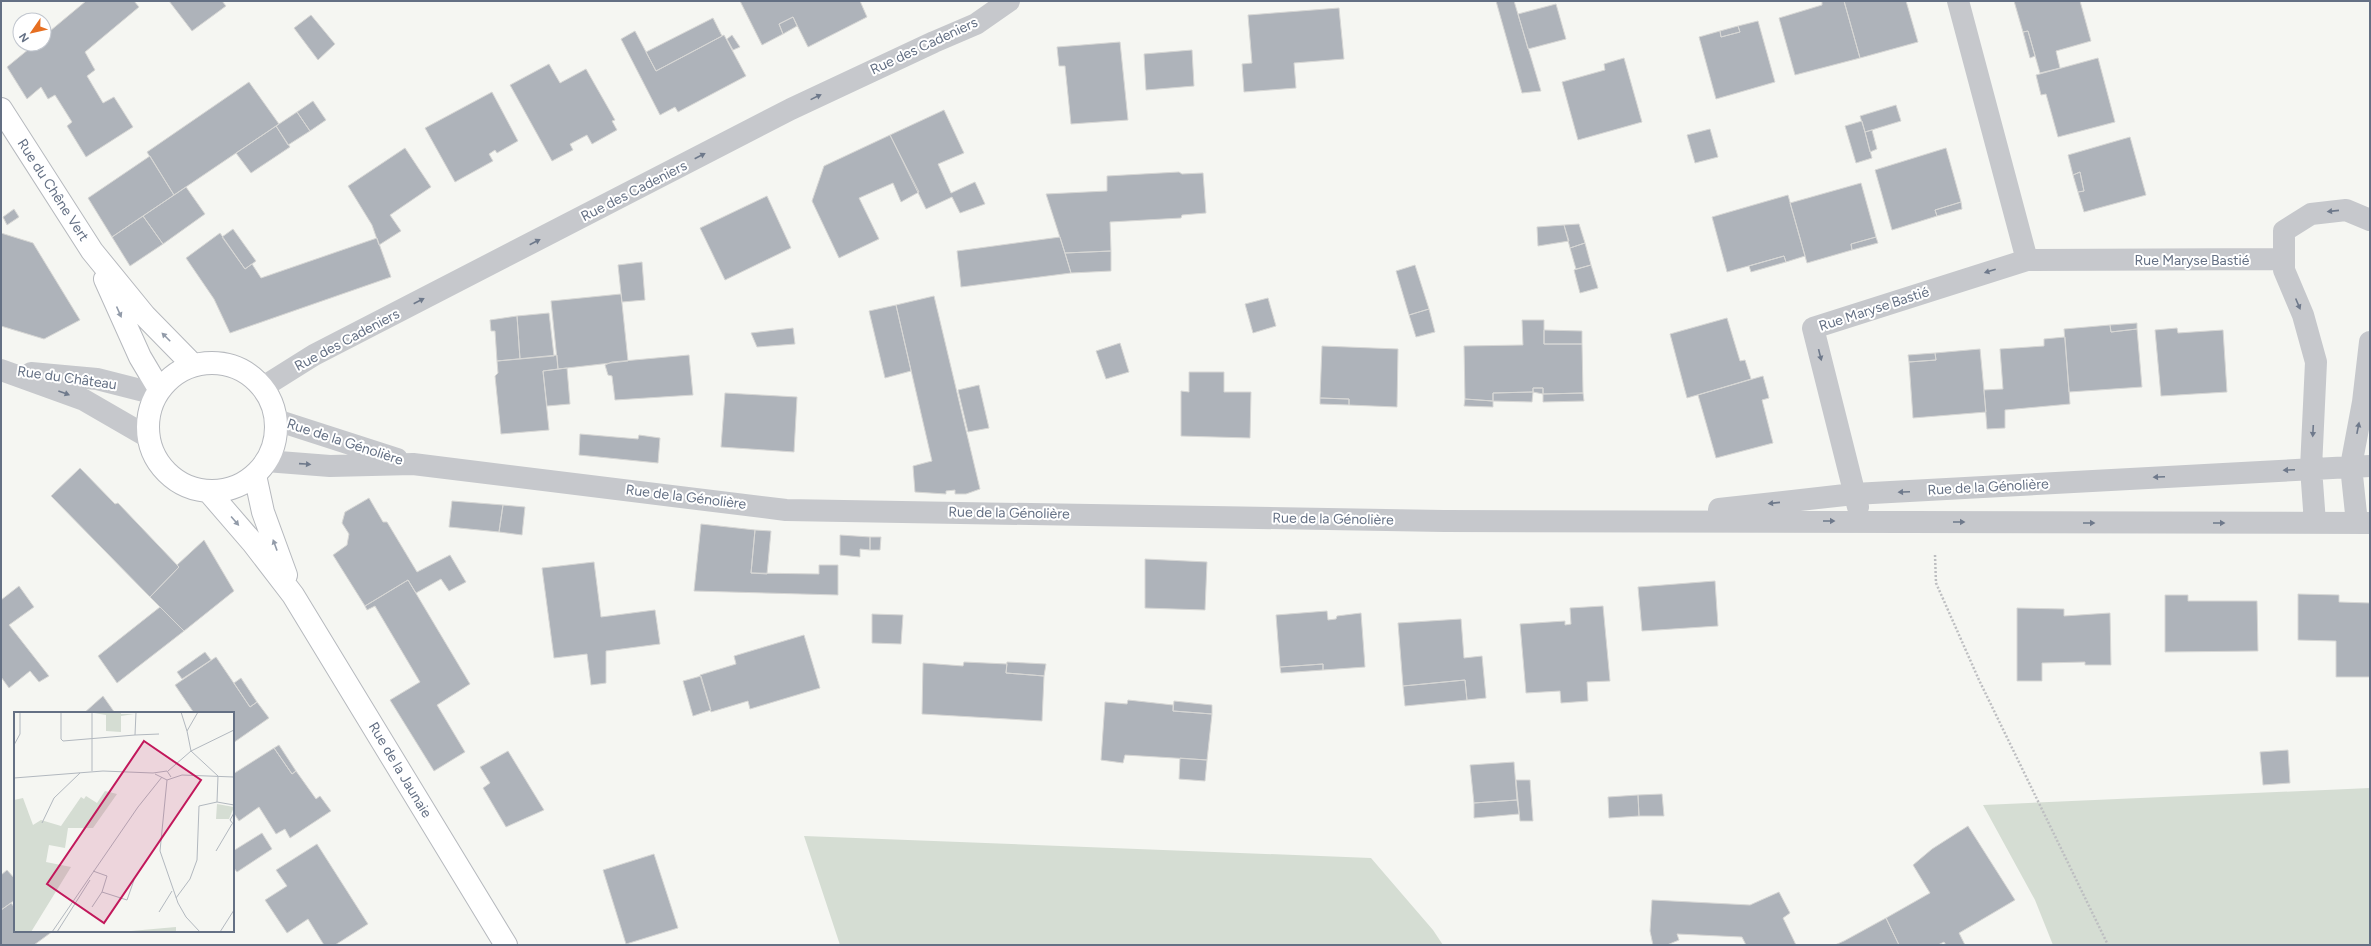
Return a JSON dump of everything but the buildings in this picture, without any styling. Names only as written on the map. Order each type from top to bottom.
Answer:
[{"type":"main road","name":"Rue du Chêne Vert","points":[[1,110],[92,251],[145,316],[193,365]]},
{"type":"main road","name":"Rue du Chêne Vert","points":[[92,251],[140,356],[158,391]]},
{"type":"main road","points":[[212,362],[232,365],[249,374],[263,387],[271,403],[276,420],[275,441],[261,468],[242,485],[226,490],[209,492],[192,488],[176,480],[163,469],[153,454],[148,437],[150,407],[158,391],[174,374],[193,365],[212,362]]},
{"type":"main road","name":"Rue de la Jaunaie","points":[[261,468],[263,512],[293,595]]},
{"type":"main road","name":"Rue de la Jaunaie","points":[[209,492],[253,543],[293,595],[506,945]]},
{"type":"street","name":"Rue des Cadeniers","points":[[263,387],[314,355],[784,113],[934,42],[976,24],[1009,1]]},
{"type":"street","points":[[1958,1],[2027,260]]},
{"type":"street","points":[[2314,523],[2311,468],[2316,362],[2303,315],[2284,270],[2284,231],[2311,214],[2346,210],[2370,220]]},
{"type":"street","name":"Rue Maryse Bastié","points":[[1854,494],[1813,328],[2027,260],[2284,259]]},
{"type":"street","points":[[2363,523],[2360,466],[2367,401],[2370,342]]},
{"type":"street","name":"Rue du Château","points":[[1,370],[97,379],[158,391]]},
{"type":"street","name":"Rue du Château","points":[[1,370],[84,400],[148,437]]},
{"type":"street","name":"Rue de la Génolière","points":[[276,420],[413,464]]},
{"type":"street","name":"Rue de la Génolière","points":[[261,468],[413,464],[786,510],[1436,521],[2363,523]]},
{"type":"street","name":"Rue de la Génolière","points":[[1608,522],[1854,494],[2360,466]]},
{"type":"street","points":[[1854,494],[1862,521]]},
{"type":"path","points":[[1934,522],[1936,583],[1979,680],[2108,945]]},
{"type":"shaded area","points":[[2370,788],[2370,945],[2053,945],[2035,900],[1983,805]]},
{"type":"shaded area","points":[[804,836],[1371,858],[1433,930],[1443,945],[840,945]]}]
